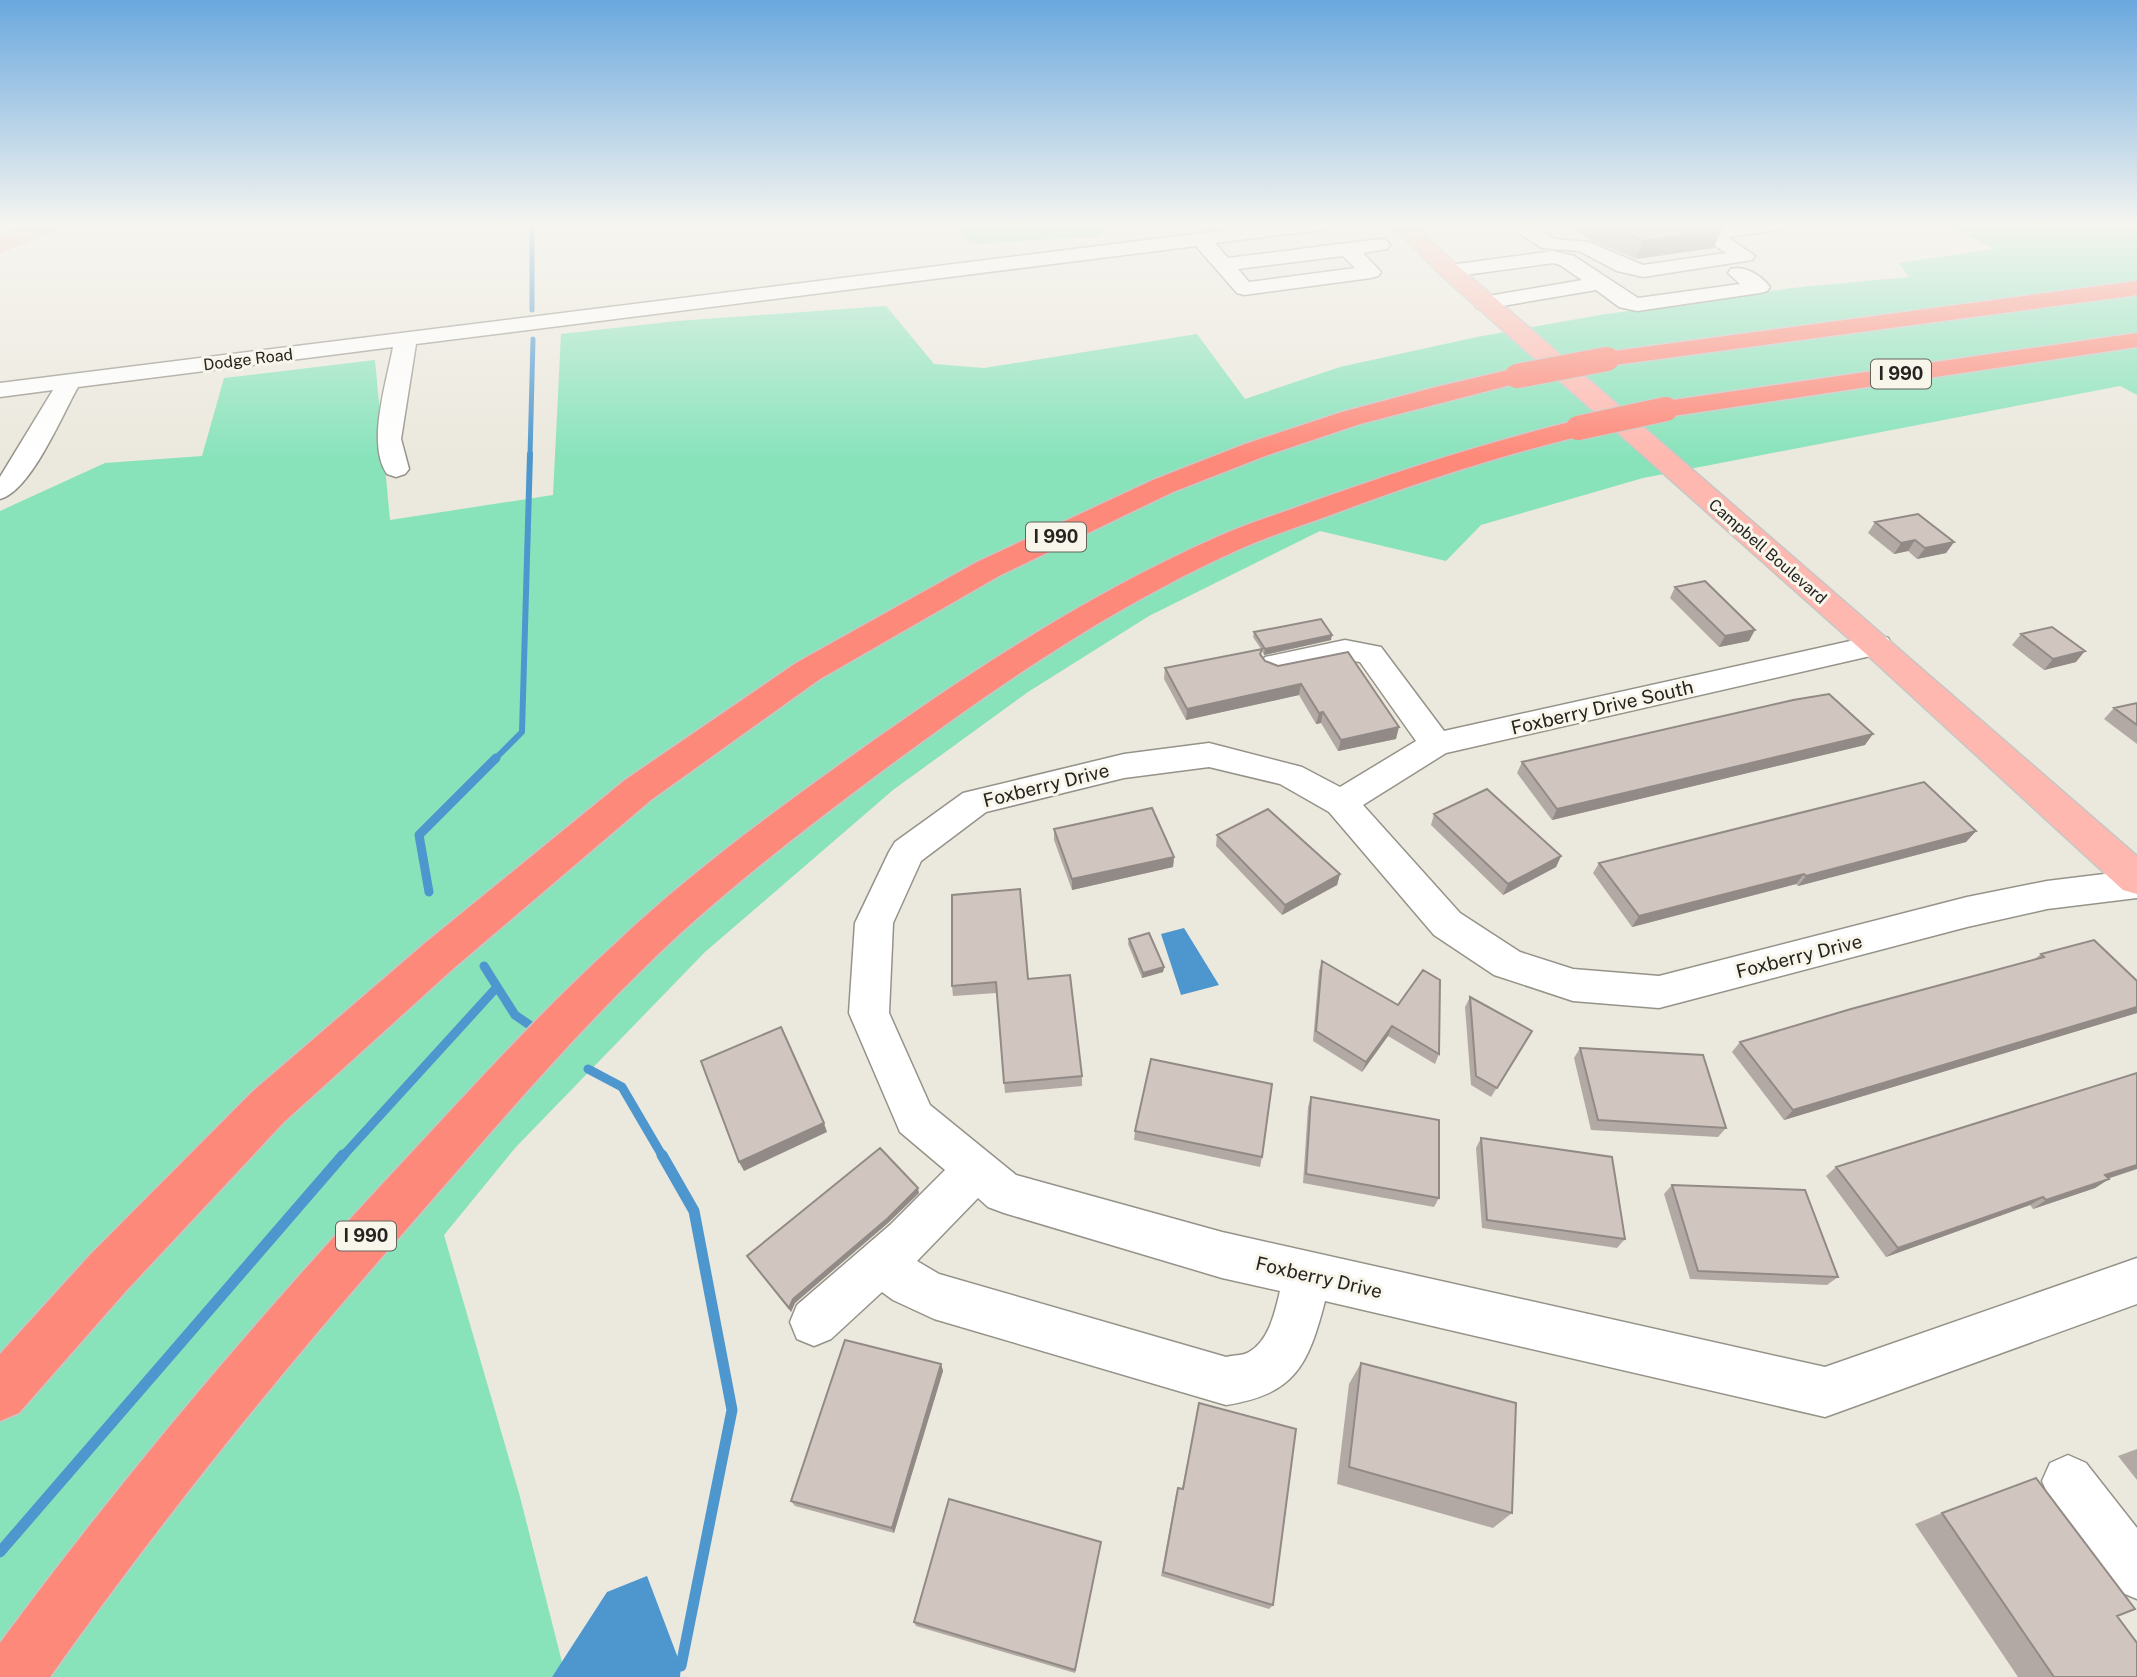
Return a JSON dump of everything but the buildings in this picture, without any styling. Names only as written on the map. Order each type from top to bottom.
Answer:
[{"type":"highway","name":"I 990","points":[[0,1394],[108,1273],[268,1107],[439,956],[638,790],[808,671],[988,569],[1163,486],[1255,450],[1351,418],[1441,393],[1607,359],[2038,301]]},
{"type":"highway","name":"I 990","points":[[13,1677],[52,1622],[217,1410],[368,1234],[505,1085],[629,956],[766,838],[922,722],[1091,614],[1229,543],[1399,479],[1507,445],[1666,409],[2137,340]]},
{"type":"main road","name":"Campbell Boulevard","points":[[1485,303],[1877,645],[2137,879]]},
{"type":"street","name":"Dodge Road","points":[[0,390],[701,301]]},
{"type":"street","points":[[1485,303],[1495,301]]},
{"type":"street","points":[[1626,301],[1637,305],[1663,301]]},
{"type":"street","points":[[396,469],[389,439],[406,338]]},
{"type":"street","points":[[0,491],[15,477],[70,381]]},
{"type":"street","name":"Foxberry Drive South","points":[[1341,803],[1436,744],[1877,645]]},
{"type":"street","points":[[1276,664],[1345,650],[1370,654],[1436,744]]},
{"type":"street","name":"Foxberry Drive","points":[[2137,884],[2047,895],[1967,912],[1659,992],[1573,985],[1508,964],[1447,924],[1341,803],[1290,775],[1209,755],[1124,766],[975,802],[907,852],[874,923],[869,1013],[915,1118],[1004,1192],[1222,1255],[1825,1392],[2137,1281]]},
{"type":"street","points":[[814,1322],[881,1263],[976,1169]]},
{"type":"street","points":[[881,1263],[909,1284],[934,1296],[1226,1381],[1259,1374],[1277,1357],[1297,1321],[1307,1274]]},
{"type":"street","points":[[2068,1481],[2137,1572]]},
{"type":"green space","points":[[1698,301],[2137,301],[2137,395],[2120,386],[1643,478],[1481,525],[1446,561],[1320,531],[1149,616],[1028,692],[893,790],[705,952],[515,1148],[444,1235],[519,1493],[562,1662],[552,1677],[0,1677],[0,511],[105,463],[202,456],[224,378],[375,360],[390,520],[553,495],[561,334],[677,321],[886,306],[934,364],[984,368],[1197,334],[1245,399],[1340,367],[1477,337]]},
{"type":"water","points":[[1184,928],[1219,985],[1181,995],[1161,934]]},
{"type":"water","points":[[647,1576],[681,1666],[680,1677],[552,1677],[607,1592]]},
{"type":"waterway","points":[[532,301],[532,310]]},
{"type":"waterway","points":[[530,456],[533,339]]},
{"type":"waterway","points":[[429,892],[419,835],[522,732],[530,454]]},
{"type":"waterway","points":[[484,966],[515,1015],[531,1026]]},
{"type":"waterway","points":[[342,1157],[497,987]]},
{"type":"waterway","points":[[588,1069],[622,1087],[663,1157]]},
{"type":"waterway","points":[[0,1552],[343,1155]]},
{"type":"waterway","points":[[662,1155],[694,1211],[732,1410],[681,1666]]}]
